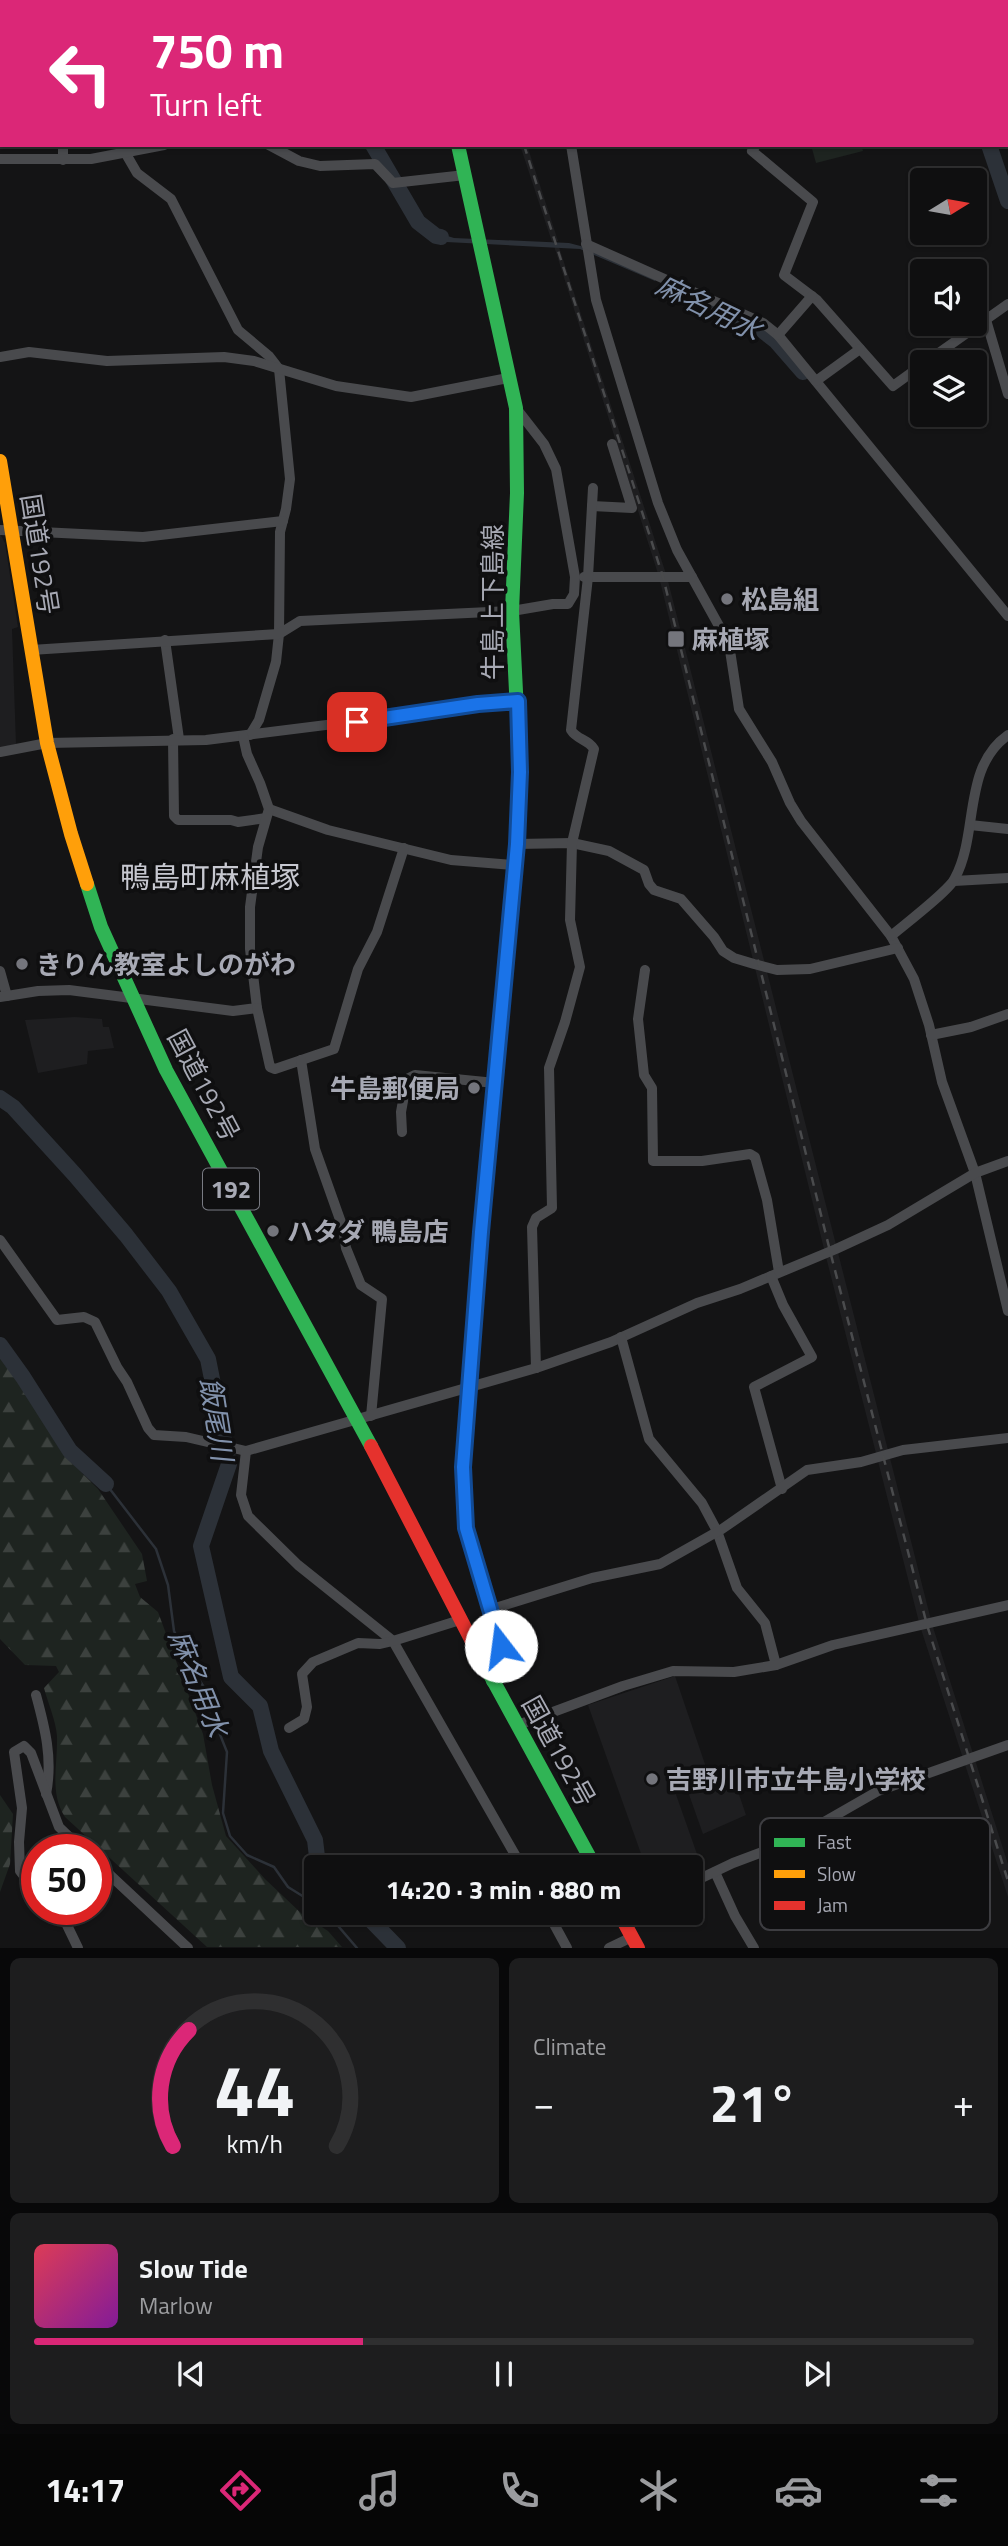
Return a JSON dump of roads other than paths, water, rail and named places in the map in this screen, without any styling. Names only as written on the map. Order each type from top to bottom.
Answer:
[{"type":"main road","name":"牛島上下島線","points":[[458,147],[516,408],[517,493],[512,611],[520,772],[517,844],[463,1467],[466,1528],[506,1664],[503,1674],[493,1681]]},
{"type":"main road","name":"国道192号","points":[[0,461],[6,530],[47,743],[71,834],[101,927],[166,1070],[364,1417],[460,1620],[588,1855]]},
{"type":"main road","points":[[626,1925],[635,1942]]},
{"type":"street","points":[[63,147],[64,160]]},
{"type":"street","points":[[0,159],[91,159],[156,147]]},
{"type":"street","points":[[273,147],[299,161],[320,166],[375,164],[397,183],[465,175]]},
{"type":"street","points":[[571,147],[588,256],[606,339],[657,503],[677,550],[729,643],[734,689],[743,718],[772,762],[801,821],[891,936],[914,979],[943,1082],[975,1172],[1008,1311]]},
{"type":"street","points":[[755,147],[752,151],[813,202],[784,275],[812,296],[893,386],[910,374]]},
{"type":"street","points":[[126,154],[136,173],[171,199],[238,330],[270,356],[279,369],[290,479],[280,532],[279,634],[276,662],[260,720],[247,735],[247,754],[260,783],[267,814],[258,847],[250,906],[250,949],[257,1008],[270,1067],[275,1069],[334,1049],[358,970],[377,932],[404,848]]},
{"type":"street","points":[[586,244],[763,323],[778,335],[1008,616]]},
{"type":"street","points":[[778,335],[812,296]]},
{"type":"street","points":[[987,319],[1008,304]]},
{"type":"street","points":[[987,323],[1008,394]]},
{"type":"street","points":[[944,350],[963,336]]},
{"type":"street","points":[[816,381],[860,349]]},
{"type":"street","points":[[0,357],[29,352],[107,361],[224,357],[254,361],[336,386],[411,397],[508,378]]},
{"type":"street","points":[[31,650],[279,634],[300,621],[512,611],[568,604],[574,594],[575,577],[556,469],[544,444],[516,408]]},
{"type":"street","points":[[592,506],[632,508],[612,444]]},
{"type":"street","points":[[536,1367],[533,1227],[536,1218],[552,1208],[549,1068],[580,967],[570,920],[572,843],[594,749],[590,742],[575,736],[571,730],[588,577],[593,488]]},
{"type":"street","points":[[6,530],[143,537],[283,521]]},
{"type":"street","points":[[575,577],[692,577]]},
{"type":"street","points":[[165,640],[176,739],[174,816],[178,820],[238,822],[267,814],[451,860],[514,865]]},
{"type":"street","points":[[0,752],[47,743],[206,740],[518,701]]},
{"type":"street","points":[[891,936],[954,881],[965,853],[978,780],[988,756],[1008,735]]},
{"type":"street","points":[[970,825],[1008,829]]},
{"type":"street","points":[[517,844],[572,843],[609,851],[644,870],[654,890],[681,899],[723,951],[734,958],[777,970],[810,969],[898,948]]},
{"type":"street","points":[[954,881],[1008,878]]},
{"type":"street","points":[[645,970],[638,1018],[645,1075],[652,1088],[653,1160],[702,1161],[750,1154],[755,1157],[767,1200],[775,1274],[783,1305],[812,1357],[754,1387],[782,1489]]},
{"type":"street","points":[[0,971],[4,996],[69,990],[233,1011],[257,1008]]},
{"type":"street","points":[[931,1035],[971,1027],[1008,1014]]},
{"type":"street","points":[[301,1060],[315,1149],[343,1228],[346,1248],[361,1285],[382,1299],[364,1417]]},
{"type":"street","points":[[402,1132],[401,1112],[407,1079],[415,1075],[495,1083]]},
{"type":"street","points":[[0,1240],[57,1320],[84,1317],[94,1322],[154,1435],[191,1437],[243,1449],[470,1387],[621,1338],[697,1303],[775,1274],[888,1225],[975,1172],[1008,1161]]},
{"type":"street","points":[[621,1338],[649,1440],[702,1503],[717,1531],[737,1588],[765,1623],[776,1665]]},
{"type":"street","points":[[492,1609],[592,1578],[660,1564],[717,1531],[807,1471],[861,1462],[903,1450],[1008,1438]]},
{"type":"street","points":[[243,1449],[241,1495],[248,1516],[298,1565],[393,1641],[515,1855]]},
{"type":"street","points":[[518,1725],[623,1686],[673,1671],[734,1672],[776,1665],[833,1645],[1008,1605]]},
{"type":"street","points":[[289,1728],[304,1719],[307,1707],[302,1674],[313,1662],[358,1643],[380,1644],[460,1620]]},
{"type":"street","points":[[36,1695],[48,1746],[50,1772],[46,1794]]},
{"type":"street","points":[[831,1818],[878,1791],[1008,1745]]},
{"type":"street","points":[[21,1872],[19,1842],[22,1808],[14,1752],[24,1746],[31,1752],[59,1827],[66,1834]]},
{"type":"street","points":[[703,1878],[760,1854]]},
{"type":"street","points":[[715,1872],[735,1916],[754,1948]]},
{"type":"street","points":[[112,1877],[188,1948]]},
{"type":"street","points":[[67,1925],[78,1948]]},
{"type":"street","points":[[555,1925],[568,1948]]},
{"type":"street","points":[[609,1948],[635,1942]]},
{"type":"waterway","name":"麻名用水","points":[[374,147],[418,222],[441,237]]},
{"type":"waterway","points":[[990,147],[1008,201]]},
{"type":"waterway","name":"麻名用水","points":[[713,306],[757,326],[776,341],[803,372]]},
{"type":"waterway","name":"飯尾川","points":[[0,1098],[13,1107],[126,1235],[169,1291],[208,1359],[229,1464],[201,1546],[231,1677],[260,1706],[271,1751],[315,1840],[317,1855]]},
{"type":"waterway","name":"麻名用水","points":[[0,1345],[70,1451],[106,1484]]},
{"type":"waterway","name":"麻名用水","points":[[106,1484],[156,1549],[168,1585],[174,1631],[193,1670],[212,1700],[217,1727],[227,1752],[223,1813],[230,1836],[247,1855],[274,1867],[288,1887],[304,1897]]},
{"type":"waterway","name":"麻名用水","points":[[337,1925],[357,1948]]},
{"type":"waterway","name":"飯尾川","points":[[376,1925],[398,1948]]},
{"type":"railway","points":[[525,147],[663,577],[830,1251],[927,1625],[988,1818]]},
{"type":"railway","points":[[990,1824],[1008,1881]]},
{"type":"place","name":"松島組","points":[[727,599]]},
{"type":"place","name":"麻植塚","points":[[676,639]]},
{"type":"place","name":"きりん教室よしのがわ","points":[[22,964]]},
{"type":"place","name":"牛島郵便局","points":[[474,1088]]},
{"type":"place","name":"ハタダ 鴨島店","points":[[273,1231]]},
{"type":"place","name":"吉野川市立牛島小学校","points":[[652,1779]]},
{"type":"district","name":"鴨島町麻植塚","points":[[210,877]]}]
